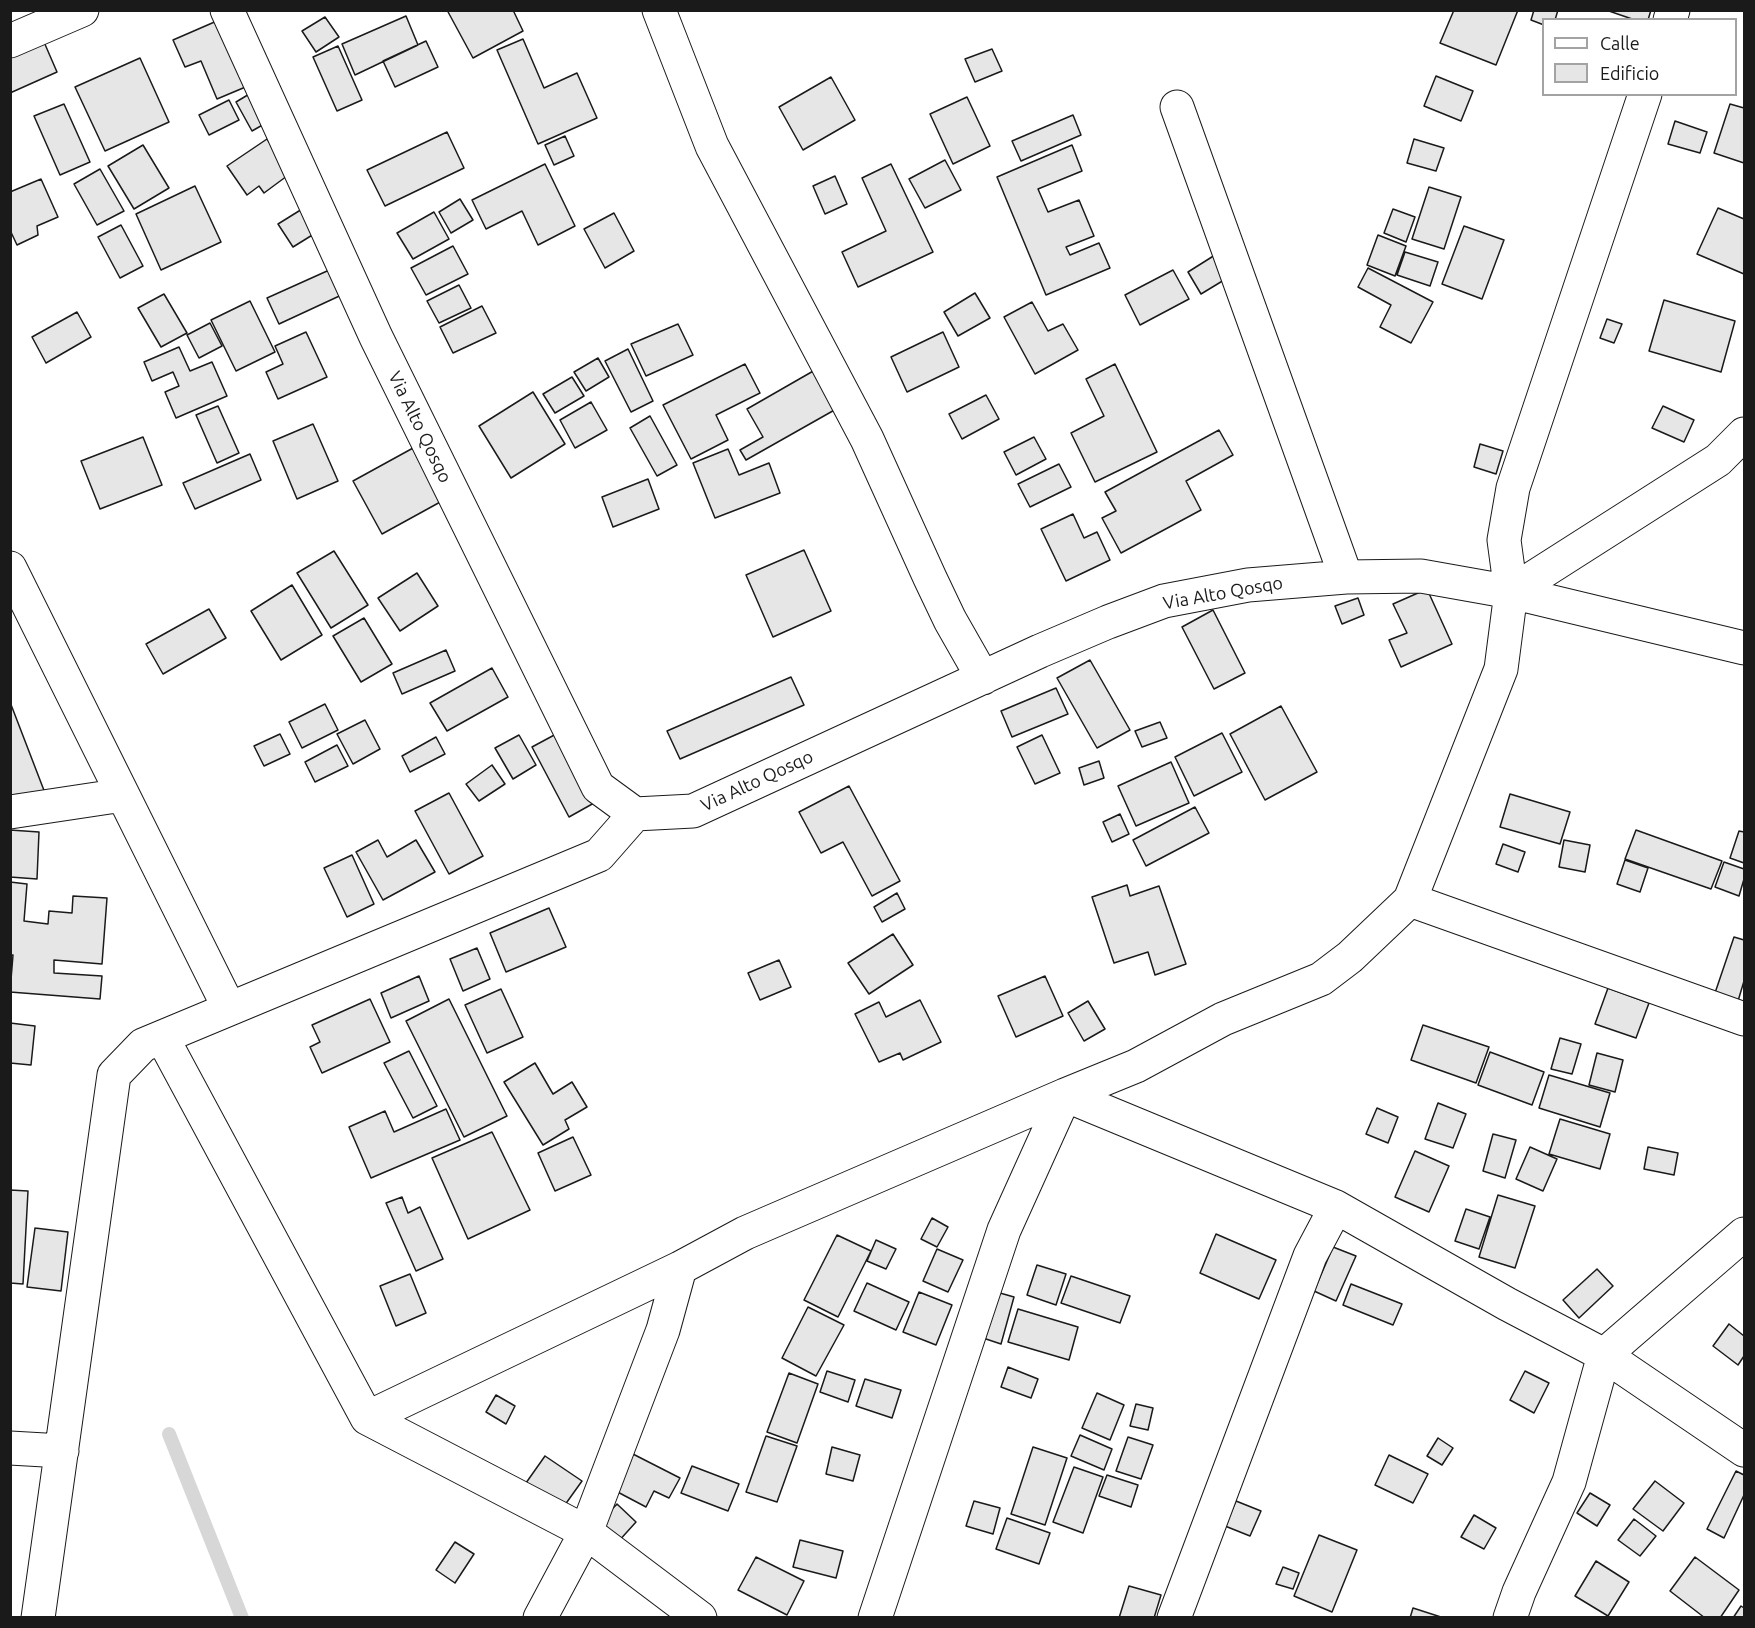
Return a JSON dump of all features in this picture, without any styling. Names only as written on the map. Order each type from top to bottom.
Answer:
[{"type":"street","points":[[10,41],[82,10]]},
{"type":"street","name":"Via Alto Qosqo","points":[[227,10],[376,337],[598,787],[635,814],[693,811],[1108,622],[1164,601],[1248,585],[1346,577],[1421,576],[1511,592],[1744,648]]},
{"type":"street","points":[[659,10],[712,146],[867,439],[930,579],[983,678]]},
{"type":"street","points":[[367,1418],[680,1268],[745,1233],[1136,1066],[1224,1019],[1321,979],[1350,957],[1410,900],[1501,669],[1511,592],[1504,540],[1513,488],[1644,96]]},
{"type":"street","points":[[1176,107],[1346,577]]},
{"type":"street","points":[[1511,592],[1718,460],[1744,434]]},
{"type":"street","points":[[10,568],[229,1008]]},
{"type":"street","points":[[10,812],[123,795]]},
{"type":"street","points":[[38,1617],[114,1075],[143,1045],[599,855],[635,814]]},
{"type":"street","points":[[1410,900],[1744,1019]]},
{"type":"street","points":[[162,1037],[367,1418],[586,1532],[700,1617]]},
{"type":"street","points":[[1065,1095],[1335,1207],[1507,1304],[1604,1355],[1744,1450]]},
{"type":"street","points":[[875,1617],[1004,1230],[1065,1095]]},
{"type":"street","points":[[1174,1617],[1310,1256],[1335,1207]]},
{"type":"street","points":[[1510,1617],[1569,1482],[1604,1355],[1744,1234]]},
{"type":"street","points":[[540,1617],[586,1532],[663,1330],[680,1268]]},
{"type":"street","points":[[10,1448],[62,1451]]},
{"type":"building","points":[[447,10],[513,10],[523,31],[473,58]]},
{"type":"building","points":[[1454,10],[1518,10],[1496,65],[1440,43]]},
{"type":"building","points":[[1534,10],[1558,10],[1556,18],[1542,18],[1542,24],[1531,20]]},
{"type":"building","points":[[1606,10],[1651,10],[1649,18],[1629,18]]},
{"type":"building","points":[[406,16],[418,45],[355,75],[342,44]]},
{"type":"building","points":[[226,17],[255,83],[217,99],[201,61],[185,67],[173,40]]},
{"type":"building","points":[[325,17],[339,37],[316,52],[302,31]]},
{"type":"building","points":[[523,39],[544,88],[577,73],[597,118],[538,144],[497,50]]},
{"type":"building","points":[[426,41],[438,67],[395,87],[383,61]]},
{"type":"building","points":[[44,42],[57,72],[10,93],[10,57]]},
{"type":"building","points":[[338,46],[362,100],[337,111],[313,57]]},
{"type":"building","points":[[992,49],[1002,71],[975,82],[965,59]]},
{"type":"building","points":[[140,58],[169,122],[105,151],[75,87]]},
{"type":"building","points":[[1436,76],[1473,91],[1461,121],[1424,106]]},
{"type":"building","points":[[831,77],[855,120],[803,150],[779,107]]},
{"type":"building","points":[[256,90],[273,119],[252,131],[236,102]]},
{"type":"building","points":[[967,97],[990,146],[953,164],[930,114]]},
{"type":"building","points":[[229,100],[239,120],[209,135],[199,115]]},
{"type":"building","points":[[64,104],[90,162],[60,175],[34,116]]},
{"type":"building","points":[[1730,104],[1744,108],[1744,163],[1714,153]]},
{"type":"building","points":[[1073,115],[1081,135],[1021,161],[1012,141]]},
{"type":"building","points":[[1675,121],[1707,132],[1700,153],[1668,144]]},
{"type":"building","points":[[447,132],[464,168],[385,206],[367,170]]},
{"type":"building","points":[[565,136],[574,156],[554,165],[545,145]]},
{"type":"building","points":[[267,139],[291,173],[264,193],[259,186],[247,195],[227,166]]},
{"type":"building","points":[[1414,139],[1444,148],[1436,171],[1407,163]]},
{"type":"building","points":[[143,145],[169,188],[134,209],[108,166]]},
{"type":"building","points":[[1072,145],[1082,171],[1038,189],[1048,212],[1079,200],[1094,236],[1066,247],[1070,255],[1099,243],[1110,268],[1046,295],[997,177]]},
{"type":"building","points":[[945,160],[961,190],[925,208],[909,179]]},
{"type":"building","points":[[545,164],[575,226],[538,245],[522,211],[486,229],[472,200]]},
{"type":"building","points":[[891,164],[933,252],[858,287],[842,252],[886,231],[862,178]]},
{"type":"building","points":[[100,169],[124,211],[97,225],[74,184]]},
{"type":"building","points":[[835,176],[847,204],[825,214],[813,186]]},
{"type":"building","points":[[41,179],[58,217],[37,226],[38,235],[17,245],[10,230],[10,192]]},
{"type":"building","points":[[195,186],[221,242],[161,270],[136,214]]},
{"type":"building","points":[[1429,187],[1461,197],[1444,249],[1412,239]]},
{"type":"building","points":[[460,199],[473,220],[451,233],[439,212]]},
{"type":"building","points":[[307,206],[322,229],[293,247],[278,224]]},
{"type":"building","points":[[1718,208],[1744,219],[1744,274],[1697,254]]},
{"type":"building","points":[[1393,209],[1415,217],[1406,242],[1384,233]]},
{"type":"building","points":[[434,212],[449,239],[413,259],[397,233]]},
{"type":"building","points":[[614,213],[634,251],[605,268],[584,229]]},
{"type":"building","points":[[121,225],[143,266],[120,278],[98,237]]},
{"type":"building","points":[[1464,226],[1504,240],[1482,299],[1442,284]]},
{"type":"building","points":[[1378,235],[1406,246],[1395,276],[1367,265]]},
{"type":"building","points":[[453,246],[468,274],[426,295],[411,268]]},
{"type":"building","points":[[1405,252],[1438,262],[1430,286],[1397,275]]},
{"type":"building","points":[[1215,255],[1229,277],[1201,294],[1188,272]]},
{"type":"building","points":[[336,267],[348,292],[279,324],[267,298]]},
{"type":"building","points":[[1368,268],[1433,302],[1411,343],[1380,327],[1391,305],[1358,287]]},
{"type":"building","points":[[1173,270],[1189,299],[1140,325],[1125,295]]},
{"type":"building","points":[[459,285],[471,308],[439,323],[427,301]]},
{"type":"building","points":[[975,293],[990,318],[958,336],[944,312]]},
{"type":"building","points":[[164,294],[187,333],[161,347],[138,308]]},
{"type":"building","points":[[1664,300],[1735,321],[1721,372],[1649,351]]},
{"type":"building","points":[[250,301],[275,352],[236,371],[211,320]]},
{"type":"building","points":[[1032,302],[1048,331],[1063,324],[1078,350],[1035,374],[1004,317]]},
{"type":"building","points":[[482,306],[496,333],[453,353],[440,327]]},
{"type":"building","points":[[77,312],[91,337],[46,363],[32,337]]},
{"type":"building","points":[[1607,319],[1622,324],[1614,343],[1600,338]]},
{"type":"building","points":[[210,323],[222,346],[199,358],[187,335]]},
{"type":"building","points":[[678,324],[693,355],[646,376],[631,344]]},
{"type":"building","points":[[306,332],[327,377],[278,399],[266,372],[283,364],[275,346]]},
{"type":"building","points":[[943,332],[959,367],[907,392],[891,357]]},
{"type":"building","points":[[179,347],[190,371],[212,362],[227,396],[176,418],[165,392],[179,386],[173,372],[152,381],[144,362]]},
{"type":"building","points":[[628,349],[653,401],[631,412],[605,361]]},
{"type":"building","points":[[598,358],[609,377],[586,391],[574,372]]},
{"type":"building","points":[[745,364],[760,393],[716,415],[728,440],[691,459],[663,405]]},
{"type":"building","points":[[1115,364],[1157,452],[1095,482],[1071,433],[1104,416],[1086,379]]},
{"type":"building","points":[[815,370],[838,408],[746,460],[740,450],[763,437],[747,409]]},
{"type":"building","points":[[572,377],[584,396],[555,413],[543,394]]},
{"type":"building","points":[[533,392],[565,444],[511,478],[479,426]]},
{"type":"building","points":[[986,395],[999,419],[962,439],[949,414]]},
{"type":"building","points":[[591,402],[607,430],[575,448],[560,420]]},
{"type":"building","points":[[218,406],[239,453],[217,463],[196,415]]},
{"type":"building","points":[[1663,406],[1694,420],[1684,442],[1652,428]]},
{"type":"building","points":[[650,416],[677,465],[657,476],[630,428]]},
{"type":"building","points":[[313,424],[338,481],[297,499],[273,441]]},
{"type":"building","points":[[1219,430],[1233,455],[1186,481],[1201,510],[1121,553],[1102,518],[1116,511],[1105,492]]},
{"type":"building","points":[[143,437],[162,485],[100,509],[81,461]]},
{"type":"building","points":[[1034,437],[1046,459],[1016,475],[1004,452]]},
{"type":"building","points":[[424,442],[453,495],[382,534],[353,481]]},
{"type":"building","points":[[1480,444],[1503,451],[1496,474],[1474,467]]},
{"type":"building","points":[[728,449],[739,475],[769,463],[780,493],[715,518],[693,463]]},
{"type":"building","points":[[250,454],[261,480],[195,509],[183,483]]},
{"type":"building","points":[[1059,464],[1071,487],[1030,507],[1018,484]]},
{"type":"building","points":[[648,479],[659,509],[613,527],[602,497]]},
{"type":"building","points":[[1073,514],[1084,538],[1097,532],[1110,560],[1066,581],[1041,529]]},
{"type":"building","points":[[804,550],[831,611],[773,637],[746,575]]},
{"type":"building","points":[[334,551],[368,605],[331,628],[297,573]]},
{"type":"building","points":[[417,573],[438,606],[400,631],[378,598]]},
{"type":"building","points":[[292,585],[322,635],[281,660],[251,611]]},
{"type":"building","points":[[1427,589],[1452,644],[1401,667],[1389,640],[1407,633],[1393,604]]},
{"type":"building","points":[[1358,598],[1364,615],[1342,624],[1335,606]]},
{"type":"building","points":[[209,609],[226,638],[163,674],[146,644]]},
{"type":"building","points":[[1213,610],[1245,673],[1214,689],[1182,627]]},
{"type":"building","points":[[364,618],[392,664],[361,682],[333,636]]},
{"type":"building","points":[[446,650],[455,671],[402,694],[393,673]]},
{"type":"building","points":[[1090,660],[1130,730],[1097,748],[1057,678]]},
{"type":"building","points":[[492,668],[508,697],[447,731],[430,703]]},
{"type":"building","points":[[791,677],[804,705],[680,759],[667,731]]},
{"type":"building","points":[[1056,688],[1068,714],[1012,737],[1001,711]]},
{"type":"building","points":[[10,702],[45,793],[10,795]]},
{"type":"building","points":[[325,704],[338,730],[302,748],[289,722]]},
{"type":"building","points":[[1281,706],[1317,772],[1265,800],[1230,734]]},
{"type":"building","points":[[365,720],[380,749],[353,764],[337,734]]},
{"type":"building","points":[[1160,722],[1167,738],[1142,747],[1135,731]]},
{"type":"building","points":[[558,733],[594,803],[569,817],[532,747]]},
{"type":"building","points":[[1222,733],[1242,772],[1194,796],[1175,757]]},
{"type":"building","points":[[280,734],[290,754],[264,766],[254,746]]},
{"type":"building","points":[[519,735],[536,765],[513,779],[495,748]]},
{"type":"building","points":[[1042,735],[1060,773],[1035,784],[1017,747]]},
{"type":"building","points":[[436,737],[445,754],[410,772],[402,756]]},
{"type":"building","points":[[337,745],[348,766],[315,782],[305,762]]},
{"type":"building","points":[[1099,761],[1104,778],[1084,785],[1079,768]]},
{"type":"building","points":[[1171,762],[1189,803],[1136,826],[1118,786]]},
{"type":"building","points":[[492,765],[505,784],[479,801],[466,784]]},
{"type":"building","points":[[849,786],[900,881],[872,896],[843,842],[821,853],[799,812]]},
{"type":"building","points":[[449,793],[483,856],[449,874],[415,811]]},
{"type":"building","points":[[1510,794],[1570,812],[1560,844],[1500,827]]},
{"type":"building","points":[[1195,807],[1209,833],[1146,866],[1133,840]]},
{"type":"building","points":[[1120,814],[1129,834],[1112,842],[1103,822]]},
{"type":"building","points":[[10,830],[39,832],[37,879],[10,877]]},
{"type":"building","points":[[1636,830],[1722,861],[1711,889],[1625,859]]},
{"type":"building","points":[[1739,831],[1744,832],[1744,863],[1730,858]]},
{"type":"building","points":[[378,840],[387,857],[416,840],[435,872],[383,900],[356,852]]},
{"type":"building","points":[[1564,840],[1590,845],[1585,872],[1559,867]]},
{"type":"building","points":[[1503,844],[1525,852],[1518,872],[1496,864]]},
{"type":"building","points":[[352,855],[374,904],[347,917],[324,868]]},
{"type":"building","points":[[1625,860],[1648,868],[1640,892],[1617,884]]},
{"type":"building","points":[[1724,862],[1744,869],[1744,879],[1739,896],[1715,887]]},
{"type":"building","points":[[10,882],[27,884],[24,921],[48,924],[49,911],[72,913],[73,896],[107,898],[102,964],[54,960],[54,973],[102,976],[100,999],[10,992],[13,955],[10,955]]},
{"type":"building","points":[[1127,885],[1130,896],[1159,886],[1186,964],[1155,975],[1148,952],[1114,963],[1092,897]]},
{"type":"building","points":[[897,893],[905,909],[882,922],[874,907]]},
{"type":"building","points":[[549,908],[566,947],[506,972],[490,933]]},
{"type":"building","points":[[893,934],[913,965],[869,994],[848,963]]},
{"type":"building","points":[[1734,937],[1744,940],[1744,981],[1738,1001],[1715,993]]},
{"type":"building","points":[[477,948],[490,979],[463,991],[450,959]]},
{"type":"building","points":[[779,960],[791,987],[760,1000],[748,973]]},
{"type":"building","points":[[419,976],[429,1001],[391,1018],[381,993]]},
{"type":"building","points":[[1045,976],[1063,1016],[1016,1037],[998,996]]},
{"type":"building","points":[[1608,988],[1649,1003],[1636,1038],[1595,1024]]},
{"type":"building","points":[[501,989],[523,1037],[487,1053],[465,1005]]},
{"type":"building","points":[[370,999],[390,1042],[322,1073],[310,1047],[320,1042],[312,1025]]},
{"type":"building","points":[[449,999],[507,1116],[464,1137],[406,1021]]},
{"type":"building","points":[[920,1000],[941,1042],[903,1060],[900,1053],[879,1062],[855,1014],[879,1002],[886,1017]]},
{"type":"building","points":[[1088,1001],[1105,1029],[1084,1041],[1068,1013]]},
{"type":"building","points":[[10,1023],[35,1026],[31,1065],[10,1063]]},
{"type":"building","points":[[1423,1025],[1489,1047],[1476,1083],[1411,1060]]},
{"type":"building","points":[[1560,1038],[1581,1044],[1572,1074],[1551,1069]]},
{"type":"building","points":[[409,1051],[437,1106],[413,1118],[384,1063]]},
{"type":"building","points":[[1490,1052],[1544,1072],[1532,1105],[1478,1085]]},
{"type":"building","points":[[1597,1053],[1623,1060],[1615,1092],[1589,1085]]},
{"type":"building","points":[[535,1063],[553,1094],[572,1082],[587,1107],[565,1120],[569,1129],[543,1145],[504,1082]]},
{"type":"building","points":[[1549,1075],[1610,1093],[1600,1127],[1539,1108]]},
{"type":"building","points":[[1438,1103],[1466,1114],[1453,1148],[1425,1139]]},
{"type":"building","points":[[1377,1108],[1398,1117],[1388,1143],[1366,1134]]},
{"type":"building","points":[[446,1109],[460,1140],[371,1178],[349,1127],[385,1111],[394,1132]]},
{"type":"building","points":[[1560,1119],[1610,1134],[1600,1169],[1549,1154]]},
{"type":"building","points":[[492,1132],[530,1210],[468,1239],[432,1158]]},
{"type":"building","points":[[1493,1134],[1516,1140],[1505,1178],[1483,1171]]},
{"type":"building","points":[[573,1137],[591,1175],[555,1191],[538,1153]]},
{"type":"building","points":[[1530,1147],[1557,1159],[1543,1191],[1516,1179]]},
{"type":"building","points":[[1648,1147],[1678,1153],[1674,1175],[1644,1169]]},
{"type":"building","points":[[1415,1151],[1449,1166],[1429,1212],[1395,1197]]},
{"type":"building","points":[[10,1190],[28,1191],[23,1284],[10,1283]]},
{"type":"building","points":[[1498,1195],[1535,1206],[1515,1268],[1479,1257]]},
{"type":"building","points":[[402,1197],[408,1213],[420,1207],[443,1259],[416,1271],[386,1203]]},
{"type":"building","points":[[1466,1209],[1490,1217],[1479,1249],[1455,1241]]},
{"type":"building","points":[[932,1218],[948,1227],[937,1247],[921,1239]]},
{"type":"building","points":[[35,1228],[68,1232],[61,1291],[27,1287]]},
{"type":"building","points":[[1216,1234],[1276,1260],[1259,1299],[1200,1273]]},
{"type":"building","points":[[837,1235],[871,1251],[838,1317],[804,1300]]},
{"type":"building","points":[[876,1240],[896,1249],[886,1269],[867,1261]]},
{"type":"building","points":[[1333,1247],[1356,1256],[1336,1301],[1314,1291]]},
{"type":"building","points":[[937,1249],[963,1260],[948,1292],[923,1281]]},
{"type":"building","points":[[1037,1265],[1066,1274],[1056,1305],[1027,1295]]},
{"type":"building","points":[[1597,1269],[1613,1286],[1579,1318],[1563,1300]]},
{"type":"building","points":[[410,1274],[426,1313],[396,1326],[380,1286]]},
{"type":"building","points":[[1071,1276],[1130,1296],[1120,1323],[1061,1303]]},
{"type":"building","points":[[867,1283],[909,1302],[896,1330],[854,1311]]},
{"type":"building","points":[[1351,1284],[1402,1304],[1393,1325],[1343,1305]]},
{"type":"building","points":[[993,1291],[1014,1297],[1001,1344],[980,1337]]},
{"type":"building","points":[[919,1292],[952,1305],[936,1345],[903,1332]]},
{"type":"building","points":[[808,1307],[844,1325],[816,1376],[782,1358]]},
{"type":"building","points":[[1018,1309],[1078,1327],[1069,1360],[1008,1342]]},
{"type":"building","points":[[1729,1324],[1744,1336],[1744,1356],[1738,1365],[1713,1346]]},
{"type":"building","points":[[1008,1367],[1038,1379],[1031,1398],[1001,1387]]},
{"type":"building","points":[[827,1371],[855,1380],[848,1402],[820,1392]]},
{"type":"building","points":[[1525,1371],[1549,1383],[1534,1413],[1510,1400]]},
{"type":"building","points":[[789,1373],[818,1384],[797,1443],[767,1432]]},
{"type":"building","points":[[865,1379],[901,1390],[892,1418],[856,1406]]},
{"type":"building","points":[[1097,1393],[1124,1405],[1110,1440],[1082,1428]]},
{"type":"building","points":[[496,1395],[515,1406],[506,1424],[486,1412]]},
{"type":"building","points":[[1136,1404],[1153,1408],[1148,1430],[1130,1426]]},
{"type":"building","points":[[1080,1435],[1112,1449],[1104,1470],[1071,1456]]},
{"type":"building","points":[[766,1436],[797,1446],[777,1502],[746,1492]]},
{"type":"building","points":[[1128,1437],[1153,1445],[1141,1479],[1116,1471]]},
{"type":"building","points":[[1438,1438],[1453,1448],[1442,1465],[1427,1456]]},
{"type":"building","points":[[832,1447],[860,1455],[853,1481],[826,1474]]},
{"type":"building","points":[[1033,1447],[1067,1458],[1045,1525],[1011,1514]]},
{"type":"building","points":[[629,1452],[680,1478],[669,1498],[654,1491],[646,1507],[610,1488]]},
{"type":"building","points":[[1389,1455],[1428,1474],[1413,1503],[1375,1485]]},
{"type":"building","points":[[545,1456],[582,1481],[557,1516],[521,1490]]},
{"type":"building","points":[[692,1466],[739,1484],[728,1511],[681,1493]]},
{"type":"building","points":[[1074,1467],[1103,1477],[1083,1533],[1053,1522]]},
{"type":"building","points":[[1736,1471],[1744,1475],[1744,1495],[1724,1538],[1707,1529]]},
{"type":"building","points":[[1107,1475],[1138,1485],[1131,1507],[1099,1496]]},
{"type":"building","points":[[1655,1481],[1684,1503],[1663,1531],[1633,1509]]},
{"type":"building","points":[[1590,1493],[1610,1505],[1597,1526],[1577,1513]]},
{"type":"building","points":[[974,1501],[1000,1508],[993,1534],[966,1526]]},
{"type":"building","points":[[1236,1501],[1261,1511],[1250,1536],[1225,1526]]},
{"type":"building","points":[[617,1504],[636,1522],[617,1543],[597,1525]]},
{"type":"building","points":[[1474,1515],[1496,1528],[1484,1549],[1461,1537]]},
{"type":"building","points":[[1007,1518],[1050,1533],[1039,1564],[996,1549]]},
{"type":"building","points":[[1634,1519],[1656,1536],[1640,1556],[1618,1540]]},
{"type":"building","points":[[1319,1535],[1357,1550],[1332,1612],[1294,1596]]},
{"type":"building","points":[[800,1540],[843,1551],[836,1578],[793,1567]]},
{"type":"building","points":[[455,1542],[474,1554],[455,1583],[436,1570]]},
{"type":"building","points":[[756,1557],[804,1581],[787,1615],[738,1590]]},
{"type":"building","points":[[1695,1557],[1739,1590],[1720,1618],[1705,1618],[1670,1591]]},
{"type":"building","points":[[1596,1561],[1629,1582],[1608,1616],[1575,1596]]},
{"type":"building","points":[[1283,1567],[1299,1573],[1293,1589],[1276,1584]]},
{"type":"building","points":[[1129,1586],[1161,1595],[1154,1618],[1119,1618]]},
{"type":"building","points":[[1741,1606],[1744,1608],[1744,1618],[1733,1618]]},
{"type":"building","points":[[1413,1608],[1444,1618],[1410,1618]]},
{"type":"waterway","points":[[169,1434],[242,1618]]}]
